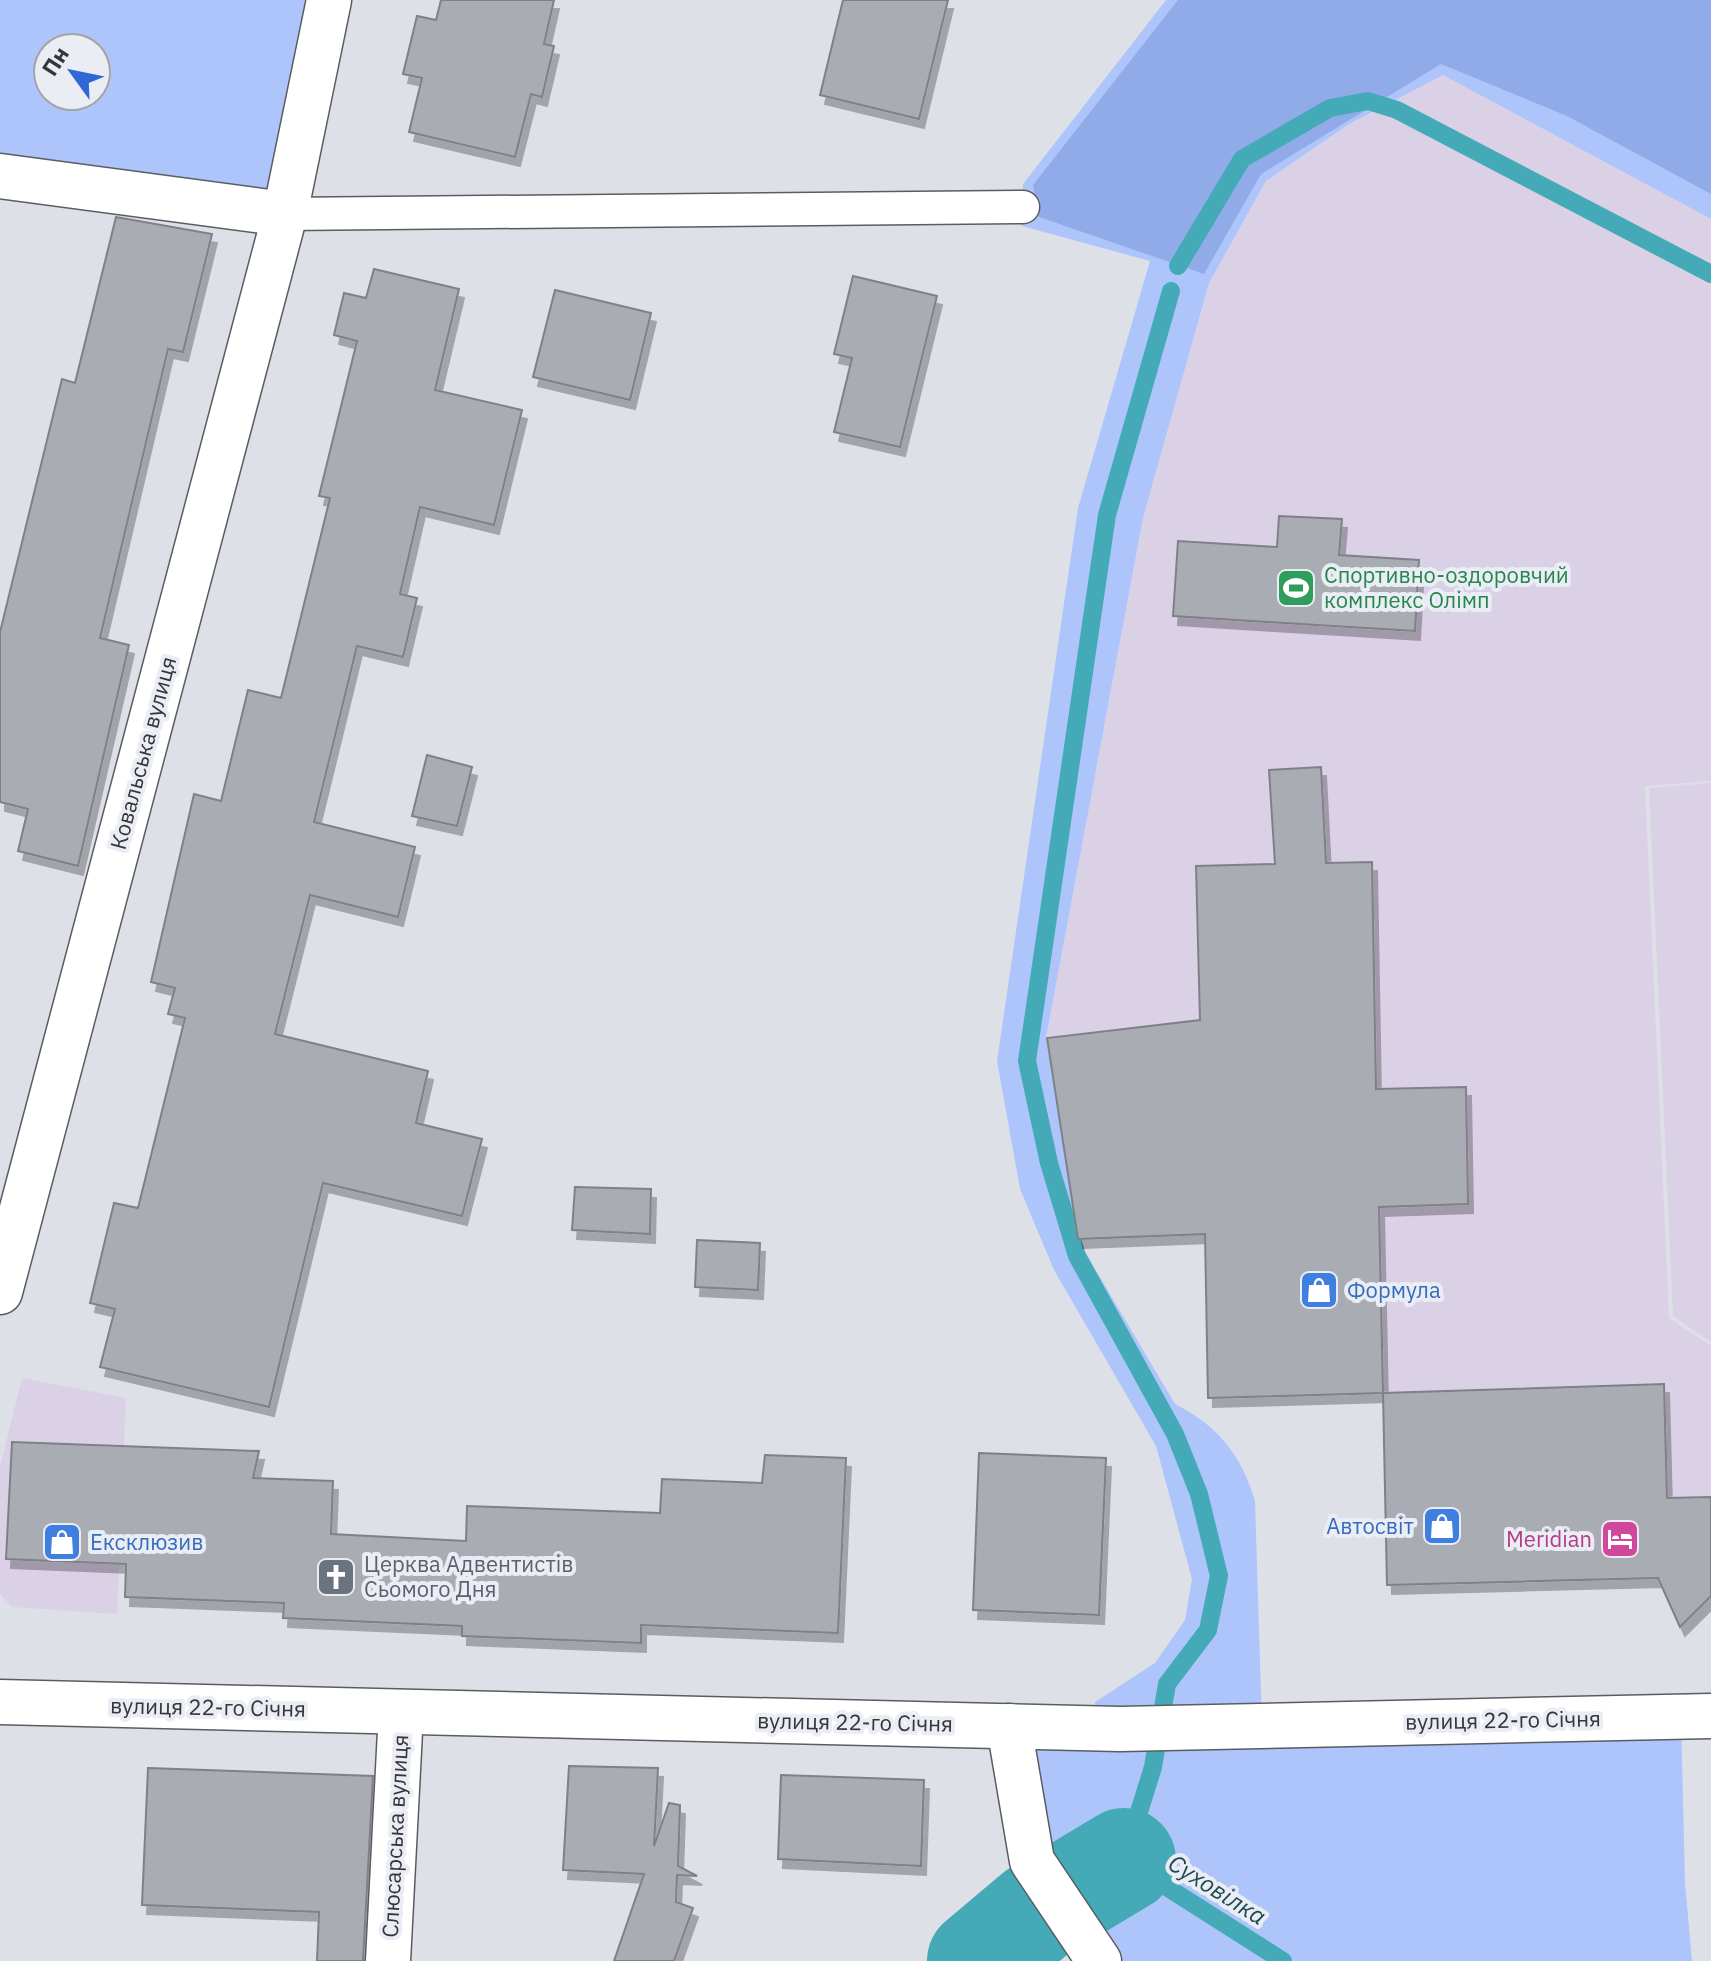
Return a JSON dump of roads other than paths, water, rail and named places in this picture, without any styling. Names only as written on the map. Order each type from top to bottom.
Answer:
[{"type":"street","name":"Ковальська вулиця","points":[[0,1292],[285,214],[329,0]]},
{"type":"street","points":[[0,176],[285,214]]},
{"type":"street","name":"вулиця 22-го Січня","points":[[0,1702],[1120,1729],[1711,1716]]},
{"type":"street","name":"Слюсарська вулиця","points":[[388,1961],[401,1712]]},
{"type":"street","points":[[1009,1726],[1032,1861],[1099,1961]]},
{"type":"lane","points":[[285,214],[1023,207]]},
{"type":"waterway","points":[[1178,266],[1242,159],[1330,108],[1368,101],[1397,110],[1711,274]]},
{"type":"waterway","name":"Суховілка","points":[[1171,291],[1107,515],[1027,1061],[1049,1163],[1077,1256],[1175,1434],[1199,1494],[1219,1576],[1208,1630],[1167,1684],[1153,1767],[1124,1860],[1283,1961]]},
{"type":"waterway","points":[[979,1961],[1036,1913],[1124,1860]]},
{"type":"place","name":"Спортивно-оздоровчий комплекс Олімп","points":[[1296,588]]},
{"type":"place","name":"Формула","points":[[1319,1290]]},
{"type":"place","name":"Автосвіт","points":[[1442,1526]]},
{"type":"place","name":"Meridian","points":[[1620,1539]]},
{"type":"place","name":"Ексклюзив","points":[[62,1542]]},
{"type":"place","name":"Церква Адвентистів Сьомого Дня","points":[[336,1577]]}]
